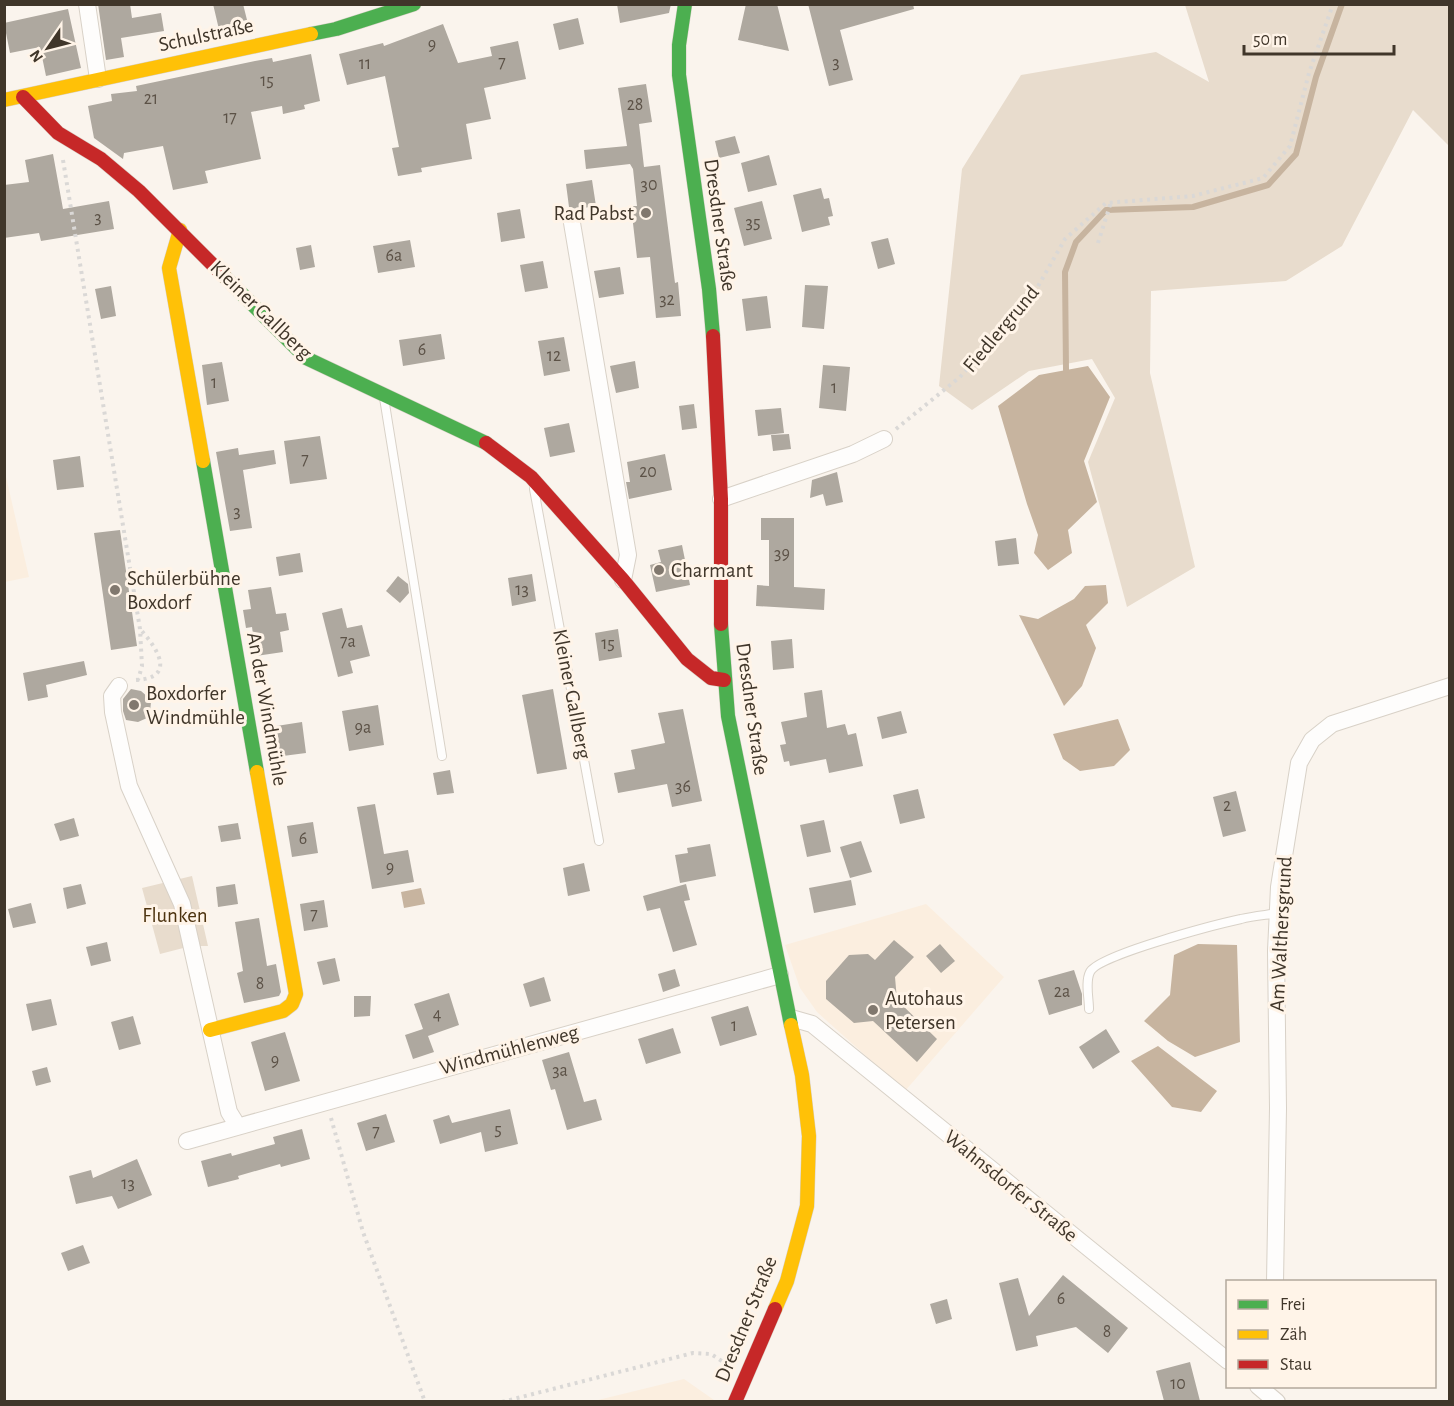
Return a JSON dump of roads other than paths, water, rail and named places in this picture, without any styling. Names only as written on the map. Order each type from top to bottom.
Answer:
[{"type":"street","points":[[87,4],[98,79]]},
{"type":"street","name":"Schulstraße","points":[[4,100],[336,29],[414,4]]},
{"type":"street","name":"Dresdner Straße","points":[[685,4],[679,45],[679,75],[709,289],[716,372],[721,499],[721,642],[724,680],[736,760],[802,1075],[809,1146],[807,1206],[788,1281],[735,1401]]},
{"type":"street","name":"Kleiner Gallberg","points":[[23,97],[58,133],[101,159],[139,190],[306,358],[482,440],[531,477],[623,580],[687,659],[711,678],[724,680]]},
{"type":"street","points":[[571,218],[628,555],[623,580]]},
{"type":"street","name":"An der Windmühle","points":[[180,230],[169,268],[296,994],[292,1004],[283,1011],[210,1030]]},
{"type":"street","points":[[721,499],[853,454],[884,439]]},
{"type":"street","points":[[119,686],[112,696],[113,712],[129,786],[182,904],[229,1112],[237,1125]]},
{"type":"street","name":"Am Walthersgrund","points":[[1275,1280],[1278,1108],[1276,951],[1286,836],[1299,763],[1312,740],[1332,724],[1449,687]]},
{"type":"street","name":"Windmühlenweg","points":[[187,1141],[237,1125],[780,975]]},
{"type":"street","name":"Wahnsdorfer Straße","points":[[791,1018],[812,1024],[1226,1360]]},
{"type":"lane","points":[[383,394],[442,756]]},
{"type":"lane","name":"Kleiner Gallberg","points":[[531,477],[599,841]]},
{"type":"lane","points":[[1089,1009],[1090,971],[1099,964],[1163,940],[1242,918],[1278,913]]},
{"type":"waterway","points":[[1066,370],[1065,272],[1076,242],[1106,210],[1193,207],[1268,185],[1296,154],[1316,77],[1342,4]]},
{"type":"place","name":"Rad Pabst","points":[[646,213]]},
{"type":"place","name":"Charmant","points":[[659,570]]},
{"type":"place","name":"Schülerbühne Boxdorf","points":[[115,590]]},
{"type":"place","name":"Boxdorfer Windmühle","points":[[134,705]]},
{"type":"place","name":"Autohaus Petersen","points":[[873,1010]]},
{"type":"park label","name":"Flunken","points":[[175,915]]}]
